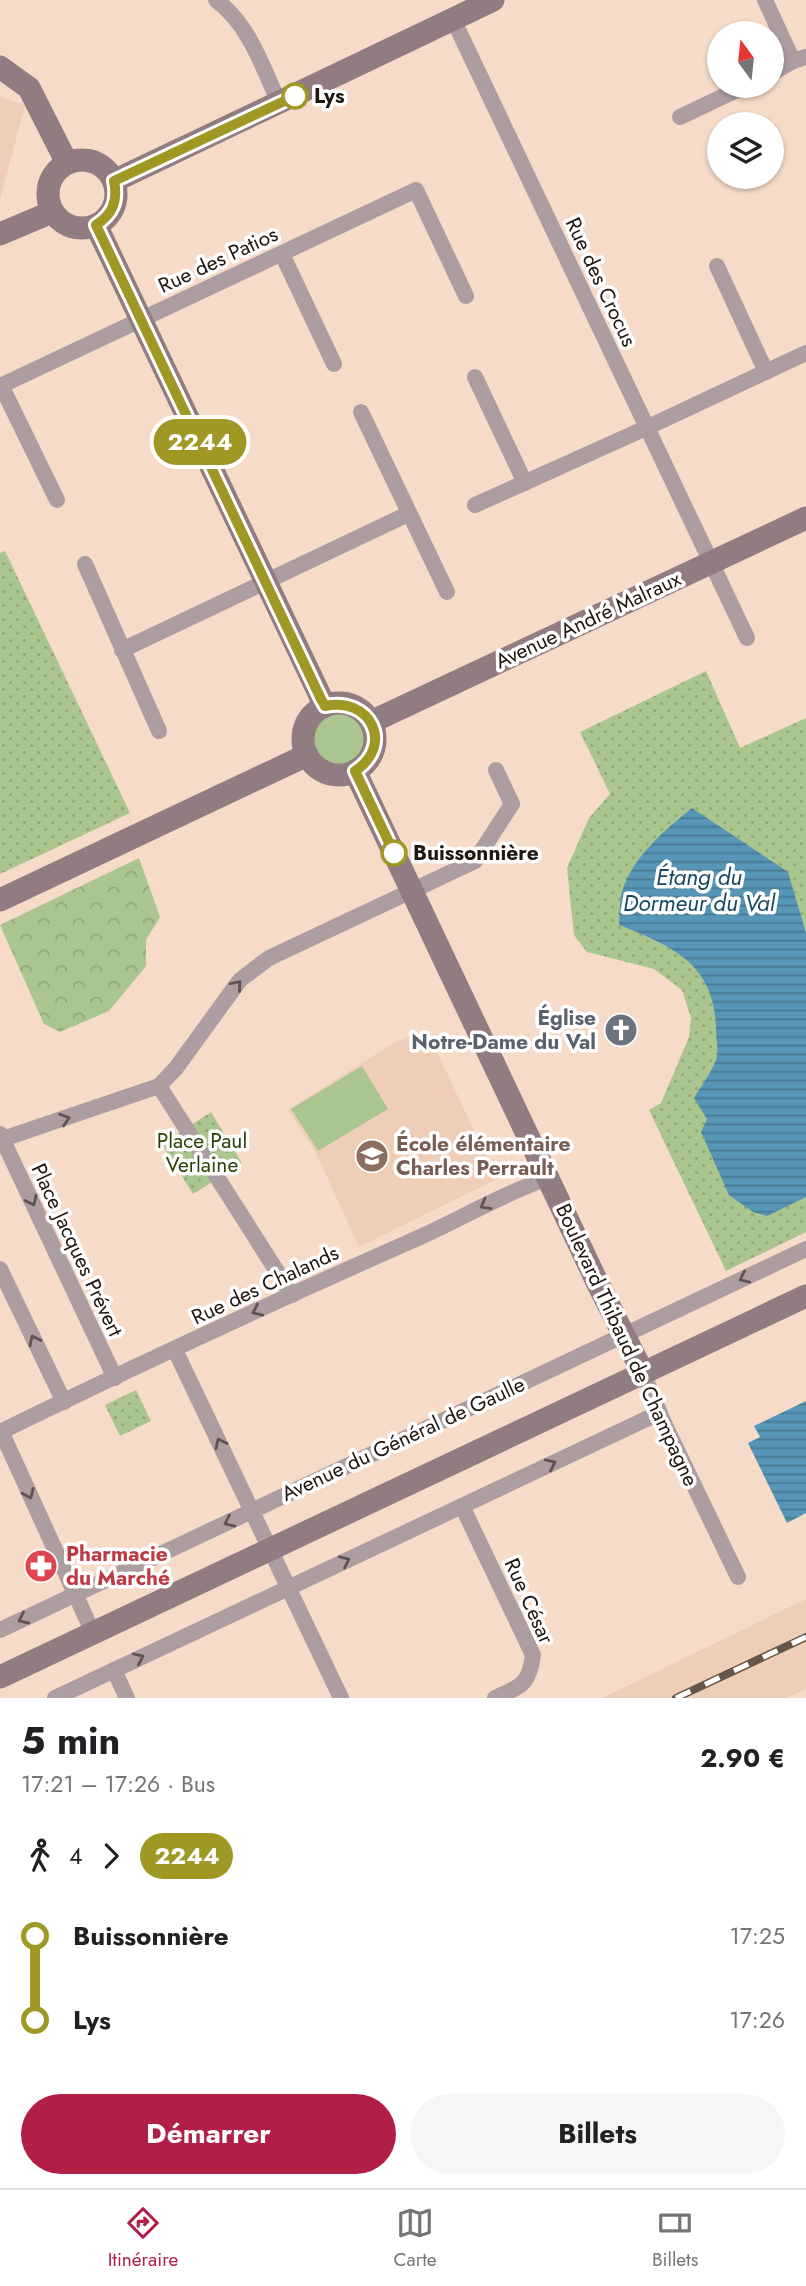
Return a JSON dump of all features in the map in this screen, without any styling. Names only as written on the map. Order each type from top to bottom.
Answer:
[{"type":"street","points":[[216,0],[237,21],[250,41],[279,103]]},
{"type":"street","points":[[114,181],[493,0]]},
{"type":"street","points":[[765,0],[800,59],[784,67]]},
{"type":"street","name":"Rue des Crocus","points":[[453,19],[747,638]]},
{"type":"street","points":[[0,67],[29,88],[67,163]]},
{"type":"street","points":[[680,117],[720,98]]},
{"type":"street","points":[[89,160],[108,172],[114,181],[115,202],[111,211],[96,225],[77,228],[67,225],[52,212],[47,190],[57,169],[67,163],[89,160]]},
{"type":"street","name":"Rue des Patios","points":[[1,385],[416,190],[466,296]]},
{"type":"street","points":[[0,234],[52,212]]},
{"type":"street","points":[[96,225],[325,706]]},
{"type":"street","points":[[282,254],[334,364]]},
{"type":"street","points":[[717,266],[766,372]]},
{"type":"street","points":[[475,505],[806,353]]},
{"type":"street","points":[[475,377],[525,483]]},
{"type":"street","points":[[1,385],[57,500]]},
{"type":"street","points":[[361,412],[447,592]]},
{"type":"street","points":[[122,650],[408,514]]},
{"type":"street","name":"Avenue André Malraux","points":[[371,722],[806,518]]},
{"type":"street","points":[[85,564],[159,731]]},
{"type":"street","points":[[338,703],[351,705],[371,722],[374,748],[366,762],[355,771],[333,774],[323,771],[307,755],[304,732],[308,721],[315,712],[325,706],[338,703]]},
{"type":"street","points":[[0,900],[307,755]]},
{"type":"street","points":[[1,1138],[159,1086],[176,1068],[240,980],[269,958],[475,861],[512,804],[496,769]]},
{"type":"street","name":"Boulevard Thibaud de Champagne","points":[[355,771],[625,1334],[659,1413],[738,1577]]},
{"type":"street","points":[[159,1086],[292,1295]]},
{"type":"street","name":"Place Jacques Prévert","points":[[1,1138],[115,1378]]},
{"type":"street","name":"Rue des Chalands","points":[[0,1432],[455,1221],[504,1194],[548,1178]]},
{"type":"street","name":"Avenue du Général de Gaulle","points":[[0,1630],[806,1249]]},
{"type":"street","points":[[1,1273],[64,1402]]},
{"type":"street","name":"Avenue du Général de Gaulle","points":[[0,1676],[806,1296]]},
{"type":"street","points":[[175,1350],[341,1698]]},
{"type":"street","points":[[55,1698],[659,1413]]},
{"type":"street","points":[[0,1432],[93,1633]]},
{"type":"street","name":"Rue César","points":[[462,1506],[533,1655],[531,1673],[523,1685],[495,1698]]},
{"type":"street","points":[[114,1670],[127,1698]]},
{"type":"shaded area","points":[[0,97],[25,105],[0,200]]},
{"type":"shaded area","points":[[427,1031],[497,1179],[359,1247],[316,1153],[288,1110],[395,1042]]},
{"type":"shaded area","points":[[806,1599],[806,1689],[786,1698],[602,1698]]},
{"type":"green space","points":[[5,551],[130,813],[0,874],[0,553]]},
{"type":"green space","points":[[706,671],[740,748],[806,718],[806,1232],[726,1271],[649,1110],[661,1103],[689,1037],[691,1018],[682,990],[654,969],[587,952],[574,935],[567,868],[589,818],[610,794],[580,732]]},
{"type":"green space","points":[[340,712],[350,714],[358,720],[364,728],[364,748],[358,756],[350,762],[340,764],[330,762],[322,756],[316,748],[314,738],[316,728],[322,720],[330,714]]},
{"type":"green space","points":[[139,858],[160,917],[146,940],[146,966],[109,1011],[60,1032],[44,1024],[0,925]]},
{"type":"green space","points":[[362,1066],[388,1109],[318,1151],[291,1109]]},
{"type":"green space","name":"Place Paul Verlaine","points":[[211,1112],[242,1163],[193,1194],[162,1144]]},
{"type":"green space","points":[[136,1390],[151,1421],[120,1436],[105,1405]]},
{"type":"water","name":"Étang du Dormeur du Val","points":[[692,808],[788,872],[806,933],[806,1197],[767,1216],[753,1212],[729,1195],[701,1132],[707,1119],[694,1098],[716,1060],[717,1052],[713,1006],[707,987],[687,960],[656,941],[619,925],[622,892],[633,867],[661,835]]},
{"type":"water","points":[[806,1401],[806,1513],[787,1523],[748,1443],[760,1437],[754,1426]]},
{"type":"railway","points":[[676,1698],[806,1637]]},
{"type":"bus line","name":"2244","points":[[295,96],[114,181],[115,202],[105,219],[96,225],[321,699],[325,706],[338,703],[351,705],[371,722],[374,748],[366,762],[355,771],[394,853]]},
{"type":"place","name":"Lys","points":[[295,96]]},
{"type":"place","name":"Buissonnière","points":[[394,853]]},
{"type":"place","name":"Église Notre-Dame du Val","points":[[621,1030]]},
{"type":"place","name":"École élémentaire Charles Perrault","points":[[372,1156]]},
{"type":"place","name":"Pharmacie du Marché","points":[[41,1566]]}]
